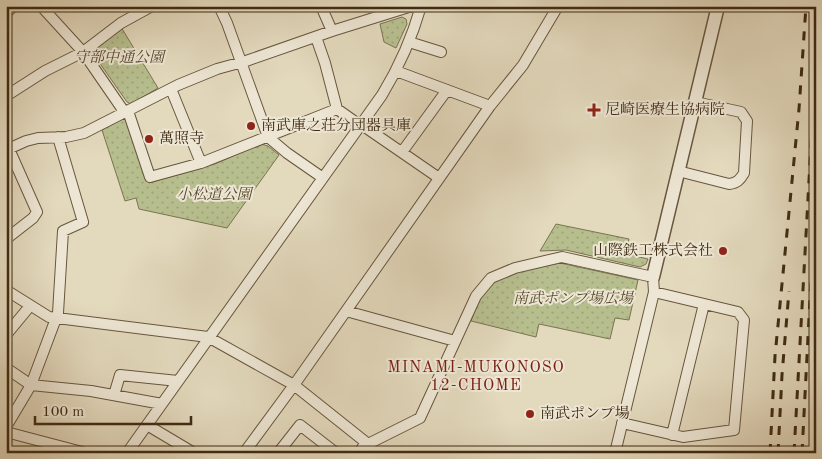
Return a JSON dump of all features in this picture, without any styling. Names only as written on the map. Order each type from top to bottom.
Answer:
[{"type":"street","points":[[6,13],[14,6]]},
{"type":"street","points":[[42,6],[83,52],[127,112],[150,177],[201,162],[338,109]]},
{"type":"street","points":[[6,96],[83,52],[121,23],[152,6]]},
{"type":"street","points":[[219,6],[227,23],[268,137],[286,153],[323,178]]},
{"type":"street","points":[[321,6],[332,31]]},
{"type":"street","points":[[6,239],[33,218],[37,212],[7,150],[38,138],[84,133],[171,89],[216,69],[412,6]]},
{"type":"street","points":[[127,453],[208,337],[362,126],[396,72],[409,42],[421,6]]},
{"type":"street","points":[[244,453],[490,106],[523,65],[558,6]]},
{"type":"street","points":[[615,453],[654,292],[653,277],[718,6]]},
{"type":"street","points":[[316,37],[326,64],[338,109],[439,178]]},
{"type":"street","points":[[409,42],[441,52]]},
{"type":"street","points":[[396,72],[490,106]]},
{"type":"street","points":[[171,89],[201,162]]},
{"type":"street","points":[[402,152],[447,90]]},
{"type":"street","points":[[678,171],[729,184],[740,180],[744,173],[747,121],[741,112],[695,102]]},
{"type":"street","points":[[6,427],[31,386],[56,319],[59,305],[64,231],[83,222],[58,137]]},
{"type":"street","points":[[360,453],[362,448],[371,449],[420,418],[476,296],[491,278],[515,268],[562,257],[653,277]]},
{"type":"street","points":[[6,290],[30,306],[56,319],[208,337],[294,385],[371,449]]},
{"type":"street","points":[[622,423],[682,437],[734,430],[744,320],[738,312],[654,292]]},
{"type":"street","points":[[672,435],[704,304]]},
{"type":"street","points":[[6,335],[30,306]]},
{"type":"street","points":[[346,311],[455,341]]},
{"type":"street","points":[[6,368],[31,386],[114,395],[162,404]]},
{"type":"street","points":[[114,395],[120,375],[178,381]]},
{"type":"street","points":[[147,425],[194,453]]},
{"type":"street","points":[[278,453],[300,425],[336,453]]},
{"type":"street","points":[[6,432],[86,453]]},
{"type":"green space","points":[[402,17],[406,19],[407,24],[396,48],[384,42],[380,24]]},
{"type":"green space","name":"守部中通公園","points":[[121,27],[158,88],[131,104],[127,102],[94,55],[95,49]]},
{"type":"green space","name":"小松道公園","points":[[124,118],[128,120],[149,183],[215,164],[261,144],[268,146],[279,155],[227,228],[139,209],[136,198],[125,201],[102,130]]},
{"type":"green space","points":[[556,224],[629,239],[626,254],[648,259],[646,264],[640,267],[566,250],[540,251]]},
{"type":"green space","name":"南武ポンプ場広場","points":[[560,263],[638,280],[629,320],[615,318],[610,339],[539,324],[536,337],[471,321],[480,295],[492,282],[520,270]]},
{"type":"railway","points":[[770,453],[775,356],[799,109],[806,6]]},
{"type":"railway","points":[[794,453],[816,53]]},
{"type":"railway","points":[[802,453],[811,279]]},
{"type":"railway","points":[[778,453],[789,291]]},
{"type":"place","name":"尼崎医療生協病院","points":[[594,110]]},
{"type":"place","name":"南武庫之荘分団器具庫","points":[[251,126]]},
{"type":"place","name":"萬照寺","points":[[149,139]]},
{"type":"place","name":"山際鉄工株式会社","points":[[723,251]]},
{"type":"place","name":"南武ポンプ場","points":[[530,414]]},
{"type":"district","name":"MINAMI-MUKONOSO 12-CHOME","points":[[476,377]]}]
